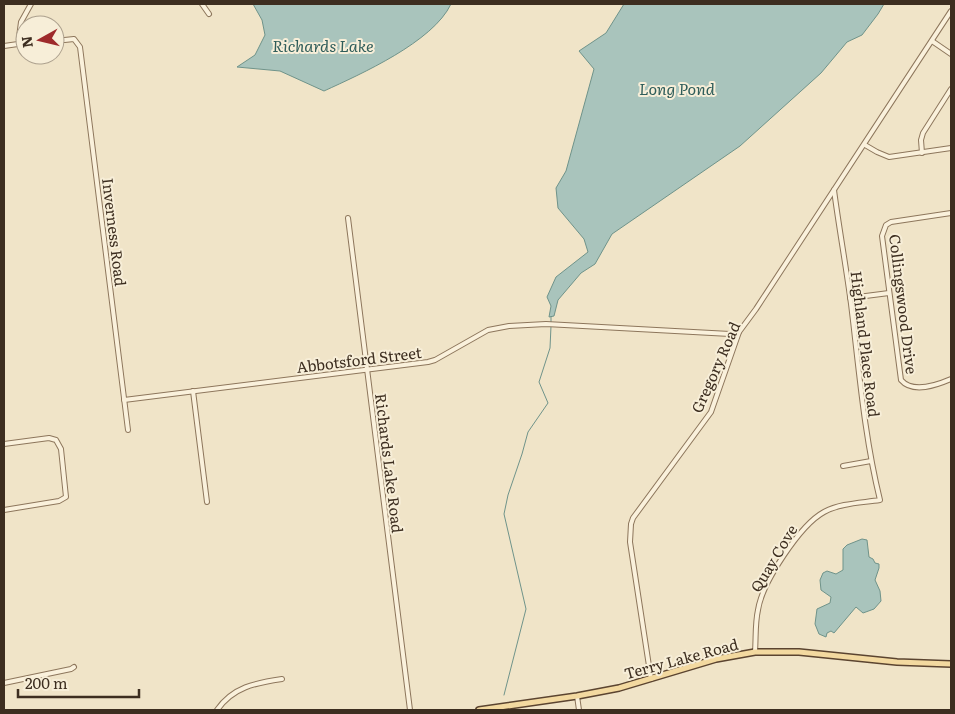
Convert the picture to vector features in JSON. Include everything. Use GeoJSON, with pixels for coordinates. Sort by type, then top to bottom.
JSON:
{"type":"FeatureCollection","features":[{"type":"Feature","properties":{"kind":"main road","name":"Terry Lake Road"},"geometry":{"type":"LineString","coordinates":[[479,710],[619,688],[716,659],[755,652],[799,652],[896,662],[951,664]]}},
{"type":"Feature","properties":{"kind":"street"},"geometry":{"type":"LineString","coordinates":[[25,15],[31,4]]}},
{"type":"Feature","properties":{"kind":"street"},"geometry":{"type":"LineString","coordinates":[[202,4],[209,14]]}},
{"type":"Feature","properties":{"kind":"street","name":"Gregory Road"},"geometry":{"type":"LineString","coordinates":[[651,679],[630,542],[630,524],[711,412],[740,332],[865,145],[951,11]]}},
{"type":"Feature","properties":{"kind":"street","name":"Inverness Road"},"geometry":{"type":"LineString","coordinates":[[65,39],[74,39],[80,46],[128,430]]}},
{"type":"Feature","properties":{"kind":"street"},"geometry":{"type":"LineString","coordinates":[[932,41],[951,54]]}},
{"type":"Feature","properties":{"kind":"street"},"geometry":{"type":"LineString","coordinates":[[922,153],[921,140],[923,133],[951,89]]}},
{"type":"Feature","properties":{"kind":"street"},"geometry":{"type":"LineString","coordinates":[[865,145],[889,157],[951,148]]}},
{"type":"Feature","properties":{"kind":"street","name":"Highland Place Road"},"geometry":{"type":"LineString","coordinates":[[834,190],[871,461],[880,500]]}},
{"type":"Feature","properties":{"kind":"street","name":"Collingswood Drive"},"geometry":{"type":"LineString","coordinates":[[951,212],[892,222],[885,227],[882,236],[899,374],[904,384],[916,387],[933,385],[951,379]]}},
{"type":"Feature","properties":{"kind":"street","name":"Richards Lake Road"},"geometry":{"type":"LineString","coordinates":[[348,218],[410,710]]}},
{"type":"Feature","properties":{"kind":"street"},"geometry":{"type":"LineString","coordinates":[[850,298],[889,293]]}},
{"type":"Feature","properties":{"kind":"street","name":"Abbotsford Street"},"geometry":{"type":"LineString","coordinates":[[124,400],[428,362],[435,360],[488,330],[509,326],[546,324],[730,334],[740,332]]}},
{"type":"Feature","properties":{"kind":"street"},"geometry":{"type":"LineString","coordinates":[[193,391],[208,502]]}},
{"type":"Feature","properties":{"kind":"street"},"geometry":{"type":"LineString","coordinates":[[4,444],[49,438],[56,440],[60,449],[66,496],[59,502],[4,510]]}},
{"type":"Feature","properties":{"kind":"street"},"geometry":{"type":"LineString","coordinates":[[842,466],[871,461]]}},
{"type":"Feature","properties":{"kind":"street","name":"Quay Cove"},"geometry":{"type":"LineString","coordinates":[[755,652],[758,609],[763,592],[799,533],[816,517],[831,509],[880,500]]}},
{"type":"Feature","properties":{"kind":"street"},"geometry":{"type":"LineString","coordinates":[[4,684],[74,667]]}},
{"type":"Feature","properties":{"kind":"street"},"geometry":{"type":"LineString","coordinates":[[216,710],[230,695],[244,686],[282,679]]}},
{"type":"Feature","properties":{"kind":"street"},"geometry":{"type":"LineString","coordinates":[[577,696],[580,710]]}},
{"type":"Feature","properties":{"kind":"water","name":"Richards Lake"},"geometry":{"type":"Polygon","coordinates":[[[253,4],[451,4],[442,18],[413,44],[376,66],[324,91],[280,71],[237,67],[255,55],[265,35],[262,20],[253,4]]]}},
{"type":"Feature","properties":{"kind":"water","name":"Long Pond"},"geometry":{"type":"Polygon","coordinates":[[[624,4],[884,4],[862,35],[847,42],[821,73],[740,146],[612,234],[595,264],[581,273],[558,300],[554,316],[549,317],[551,306],[547,297],[556,277],[588,252],[584,239],[558,208],[556,188],[566,171],[594,69],[579,51],[606,33],[624,4]]]}},
{"type":"Feature","properties":{"kind":"water"},"geometry":{"type":"Polygon","coordinates":[[[862,539],[867,540],[869,557],[879,564],[875,580],[880,591],[881,601],[874,609],[863,613],[856,607],[834,633],[831,631],[827,633],[826,637],[819,634],[815,624],[817,609],[830,603],[831,597],[821,590],[820,580],[823,573],[827,571],[836,574],[843,570],[843,549],[847,545],[862,539]]]}},
{"type":"Feature","properties":{"kind":"waterway"},"geometry":{"type":"LineString","coordinates":[[551,317],[551,322]]}},
{"type":"Feature","properties":{"kind":"waterway"},"geometry":{"type":"LineString","coordinates":[[504,695],[526,609],[504,514],[528,432],[548,403],[539,382],[550,348],[551,326]]}}]}
